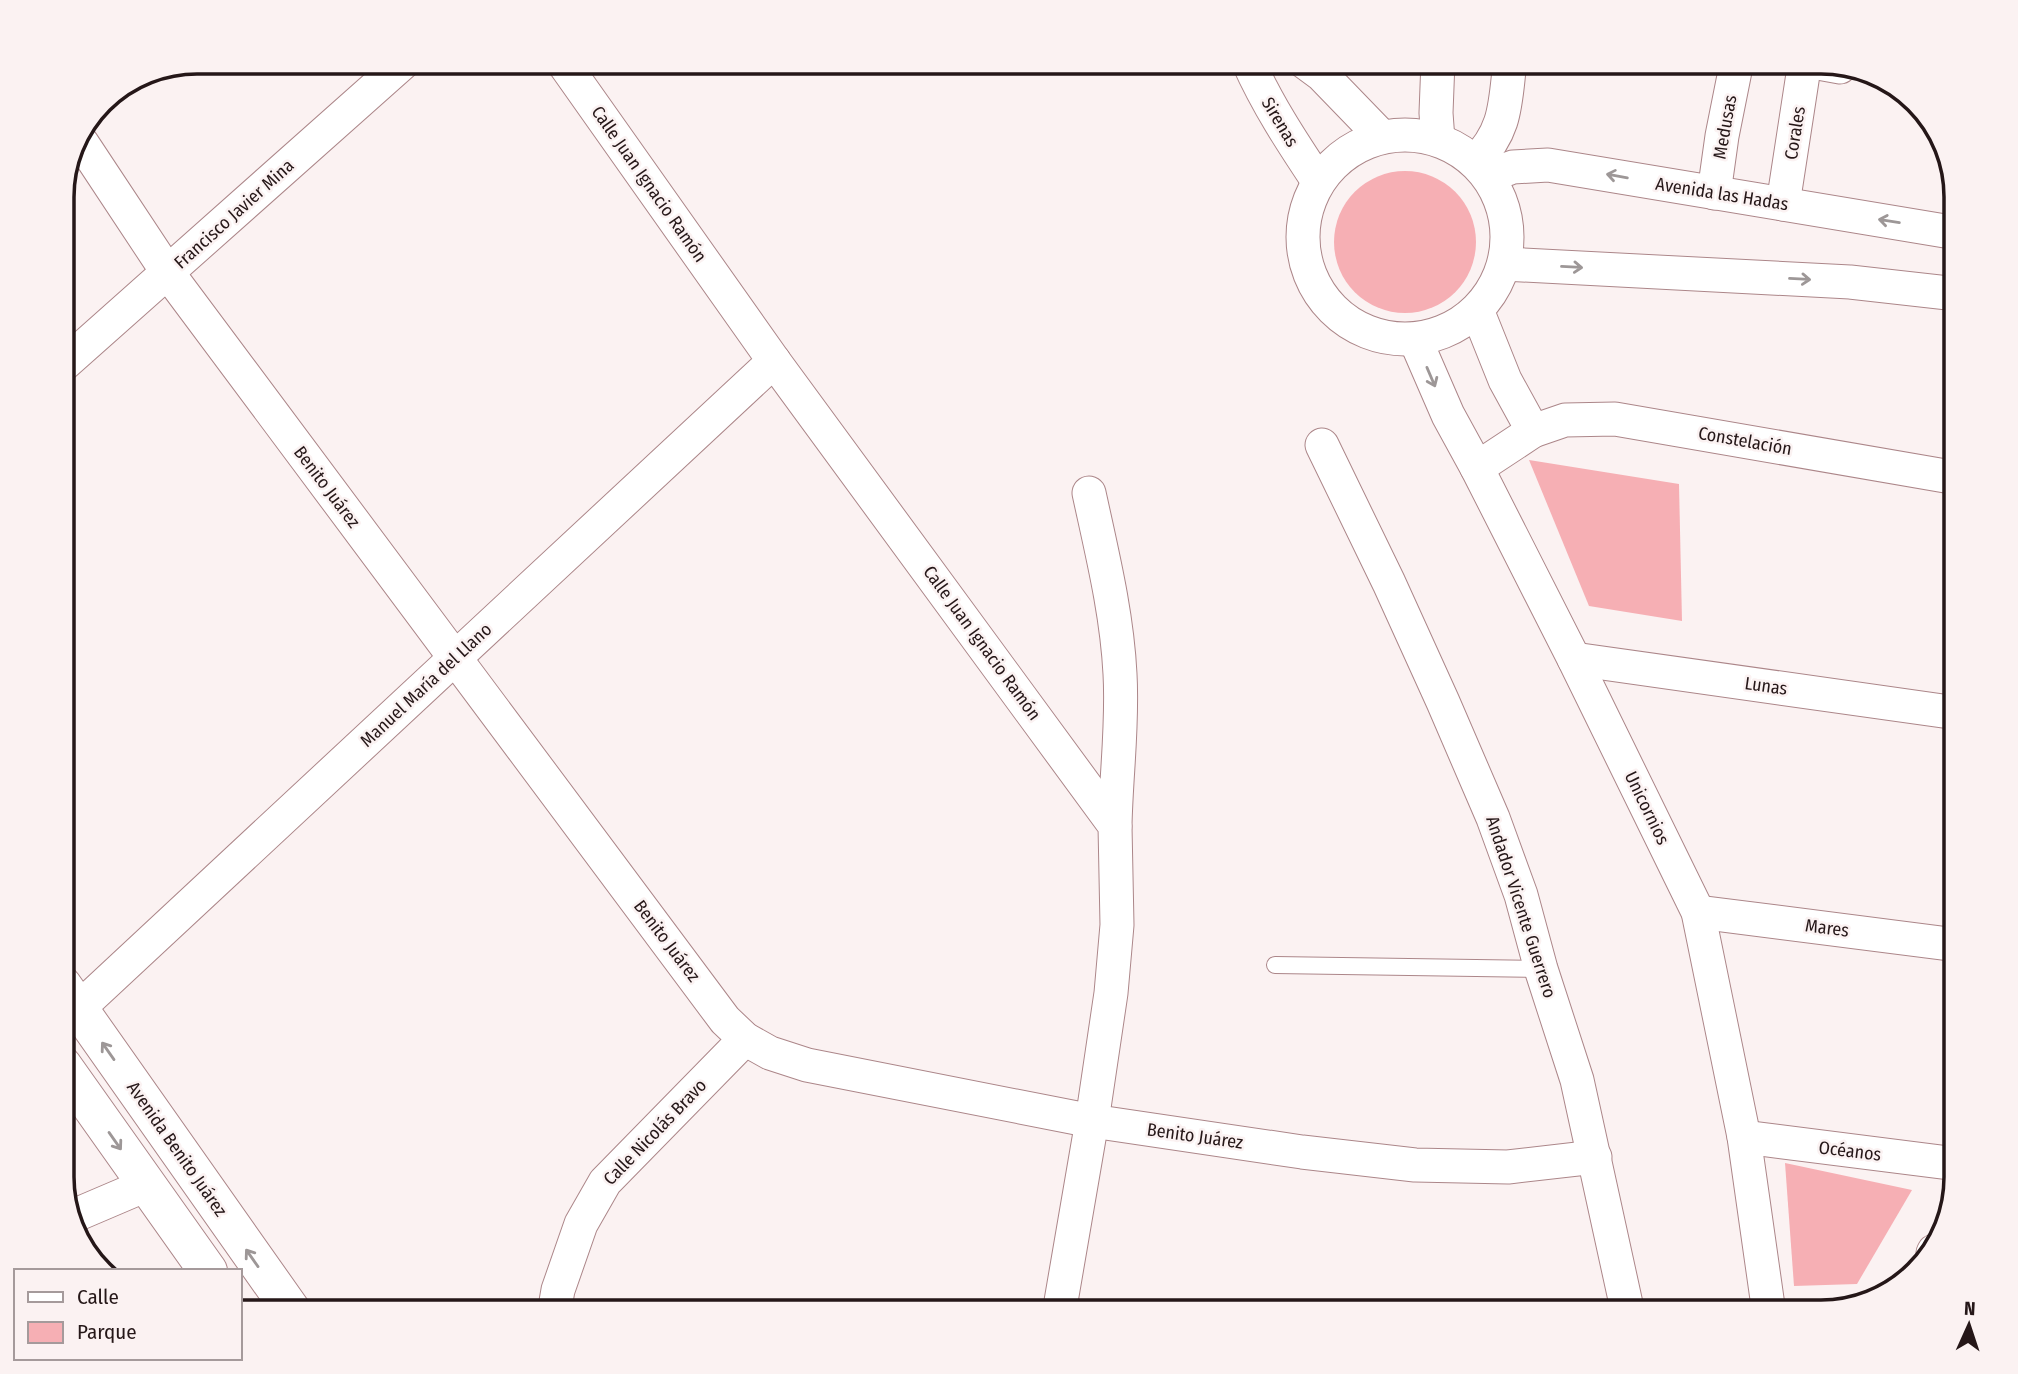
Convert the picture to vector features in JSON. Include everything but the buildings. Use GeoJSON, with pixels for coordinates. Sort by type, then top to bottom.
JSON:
{"type":"FeatureCollection","features":[{"type":"Feature","properties":{"kind":"main road","name":"Avenida Benito Juárez"},"geometry":{"type":"LineString","coordinates":[[74,1003],[284,1300]]}},
{"type":"Feature","properties":{"kind":"main road"},"geometry":{"type":"LineString","coordinates":[[74,1082],[207,1269]]}},
{"type":"Feature","properties":{"kind":"street","name":"Francisco Javier Mina"},"geometry":{"type":"LineString","coordinates":[[74,355],[390,74]]}},
{"type":"Feature","properties":{"kind":"street","name":"Calle Juan Ignacio Ramón"},"geometry":{"type":"LineString","coordinates":[[571,74],[774,361],[1115,825]]}},
{"type":"Feature","properties":{"kind":"street","name":"Sirenas"},"geometry":{"type":"LineString","coordinates":[[1254,74],[1286,134],[1318,181]]}},
{"type":"Feature","properties":{"kind":"street"},"geometry":{"type":"LineString","coordinates":[[1321,74],[1382,137]]}},
{"type":"Feature","properties":{"kind":"street"},"geometry":{"type":"LineString","coordinates":[[1438,74],[1438,140]]}},
{"type":"Feature","properties":{"kind":"street"},"geometry":{"type":"LineString","coordinates":[[1481,169],[1487,150],[1502,122],[1508,74]]}},
{"type":"Feature","properties":{"kind":"street","name":"Medusas"},"geometry":{"type":"LineString","coordinates":[[1714,192],[1734,74]]}},
{"type":"Feature","properties":{"kind":"street","name":"Corales"},"geometry":{"type":"LineString","coordinates":[[1783,204],[1804,74]]}},
{"type":"Feature","properties":{"kind":"street"},"geometry":{"type":"LineString","coordinates":[[1410,134],[1438,140],[1481,169],[1502,203],[1507,233],[1504,264],[1493,289],[1477,310],[1448,330],[1415,339],[1370,334],[1331,309],[1306,269],[1302,224],[1318,181],[1345,152],[1382,137],[1410,134]]}},
{"type":"Feature","properties":{"kind":"street","name":"Benito Juárez"},"geometry":{"type":"LineString","coordinates":[[84,146],[168,273],[725,1020],[745,1039],[770,1053],[807,1065],[1092,1121],[1302,1152],[1415,1165],[1508,1167],[1595,1157]]}},
{"type":"Feature","properties":{"kind":"street","name":"Avenida las Hadas"},"geometry":{"type":"LineString","coordinates":[[1481,169],[1548,165],[1944,231]]}},
{"type":"Feature","properties":{"kind":"street"},"geometry":{"type":"LineString","coordinates":[[1504,264],[1850,282],[1944,293]]}},
{"type":"Feature","properties":{"kind":"street"},"geometry":{"type":"LineString","coordinates":[[1477,310],[1505,380],[1533,431]]}},
{"type":"Feature","properties":{"kind":"street","name":"Unicornios"},"geometry":{"type":"LineString","coordinates":[[1415,339],[1448,415],[1574,659],[1698,912],[1744,1137],[1767,1300]]}},
{"type":"Feature","properties":{"kind":"street","name":"Manuel María del Llano"},"geometry":{"type":"LineString","coordinates":[[74,993],[455,658],[774,361]]}},
{"type":"Feature","properties":{"kind":"street","name":"Constelación"},"geometry":{"type":"LineString","coordinates":[[1477,468],[1533,431],[1565,420],[1615,419],[1944,476]]}},
{"type":"Feature","properties":{"kind":"street","name":"Andador Vicente Guerrero"},"geometry":{"type":"LineString","coordinates":[[1321,445],[1389,583],[1443,702],[1493,818],[1521,895],[1541,969],[1577,1080],[1625,1300]]}},
{"type":"Feature","properties":{"kind":"street"},"geometry":{"type":"LineString","coordinates":[[1061,1300],[1092,1121],[1111,993],[1117,925],[1115,825],[1121,726],[1120,672],[1111,594],[1089,493]]}},
{"type":"Feature","properties":{"kind":"street","name":"Lunas"},"geometry":{"type":"LineString","coordinates":[[1574,659],[1944,711]]}},
{"type":"Feature","properties":{"kind":"street","name":"Mares"},"geometry":{"type":"LineString","coordinates":[[1698,912],[1944,943]]}},
{"type":"Feature","properties":{"kind":"street","name":"Calle Nicolás Bravo"},"geometry":{"type":"LineString","coordinates":[[556,1300],[581,1224],[604,1182],[745,1039]]}},
{"type":"Feature","properties":{"kind":"street","name":"Océanos"},"geometry":{"type":"LineString","coordinates":[[1744,1137],[1944,1162]]}},
{"type":"Feature","properties":{"kind":"street"},"geometry":{"type":"LineString","coordinates":[[79,1214],[146,1185]]}},
{"type":"Feature","properties":{"kind":"lane"},"geometry":{"type":"LineString","coordinates":[[1275,965],[1541,969]]}},
{"type":"Feature","properties":{"kind":"green space"},"geometry":{"type":"Polygon","coordinates":[[[1405,171],[1432,177],[1455,192],[1470,215],[1476,242],[1470,269],[1455,292],[1432,307],[1405,313],[1378,307],[1355,292],[1340,269],[1334,242],[1340,215],[1355,192],[1378,177],[1405,171]]]}},
{"type":"Feature","properties":{"kind":"green space"},"geometry":{"type":"Polygon","coordinates":[[[1529,460],[1679,484],[1682,621],[1589,606],[1529,460]]]}},
{"type":"Feature","properties":{"kind":"green space"},"geometry":{"type":"Polygon","coordinates":[[[1785,1163],[1912,1190],[1857,1284],[1794,1286],[1785,1163]]]}}]}
